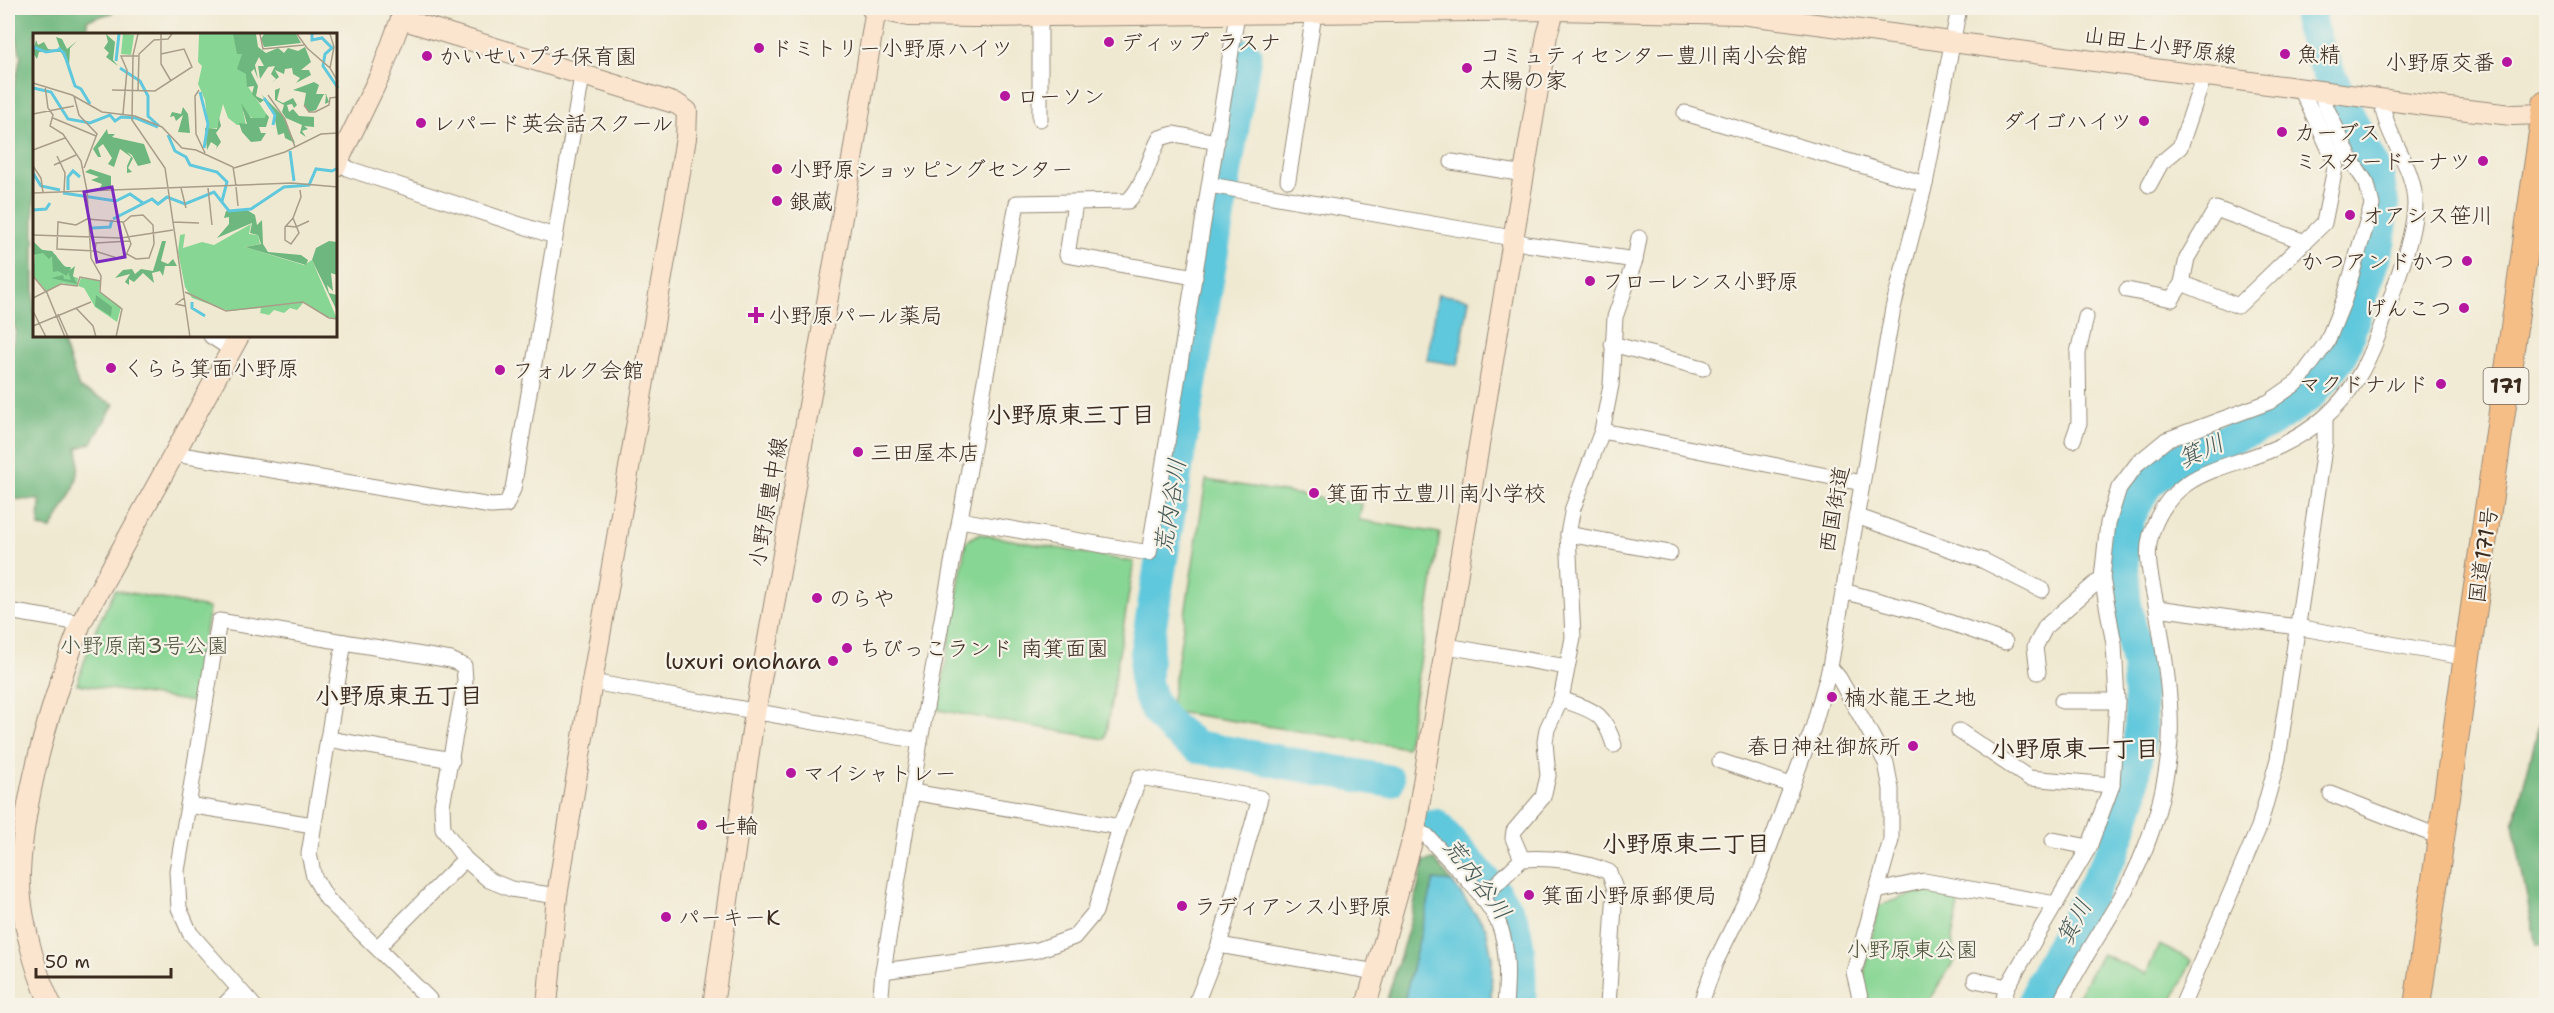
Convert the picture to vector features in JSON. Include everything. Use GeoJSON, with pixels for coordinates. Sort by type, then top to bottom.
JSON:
{"type":"FeatureCollection","features":[{"type":"Feature","properties":{"kind":"highway","name":"国道171号"},"geometry":{"type":"LineString","coordinates":[[2417,1005],[2546,111]]}},
{"type":"Feature","properties":{"kind":"street","name":"山田上小野原線"},"geometry":{"type":"LineString","coordinates":[[874,8],[909,16],[1237,15],[1555,9],[1756,12],[2362,97],[2512,115],[2546,111]]}},
{"type":"Feature","properties":{"kind":"street","name":"小野原豊中線"},"geometry":{"type":"LineString","coordinates":[[713,1005],[757,711],[852,160],[874,8]]}},
{"type":"Feature","properties":{"kind":"street","name":"西国街道"},"geometry":{"type":"LineString","coordinates":[[1700,1005],[1715,963],[1761,870],[1813,728],[1830,667],[1893,308],[1925,184],[1959,8]]}},
{"type":"Feature","properties":{"kind":"street"},"geometry":{"type":"LineString","coordinates":[[1366,1005],[1415,831],[1547,35],[1555,9]]}},
{"type":"Feature","properties":{"kind":"street"},"geometry":{"type":"LineString","coordinates":[[338,162],[381,73],[403,13],[582,76],[677,104],[687,111],[686,138],[557,896],[547,1005]]}},
{"type":"Feature","properties":{"kind":"street"},"geometry":{"type":"LineString","coordinates":[[1288,180],[1314,14]]}},
{"type":"Feature","properties":{"kind":"street"},"geometry":{"type":"LineString","coordinates":[[960,520],[1149,554],[1195,277],[1220,187],[1217,142],[1237,15]]}},
{"type":"Feature","properties":{"kind":"street"},"geometry":{"type":"LineString","coordinates":[[1040,16],[1040,119]]}},
{"type":"Feature","properties":{"kind":"street"},"geometry":{"type":"LineString","coordinates":[[2148,185],[2161,163],[2180,147],[2204,75]]}},
{"type":"Feature","properties":{"kind":"street"},"geometry":{"type":"LineString","coordinates":[[175,454],[479,504],[506,505],[513,489],[582,76]]}},
{"type":"Feature","properties":{"kind":"street"},"geometry":{"type":"LineString","coordinates":[[2182,283],[2238,306],[2324,223],[2336,163],[2316,91]]}},
{"type":"Feature","properties":{"kind":"street"},"geometry":{"type":"LineString","coordinates":[[2002,1005],[2007,987],[2090,847],[2112,785],[2117,701],[2115,644],[2102,578],[2108,523],[2119,488],[2138,463],[2166,440],[2269,402],[2298,382],[2327,342],[2347,290],[2372,205],[2367,184],[2350,158],[2316,91]]}},
{"type":"Feature","properties":{"kind":"street"},"geometry":{"type":"LineString","coordinates":[[2059,1005],[2068,985],[2133,875],[2158,815],[2169,751],[2168,691],[2157,608],[2148,567],[2152,532],[2169,499],[2196,476],[2280,446],[2325,418],[2359,377],[2373,351],[2411,235],[2415,204],[2409,169],[2383,114],[2382,99]]}},
{"type":"Feature","properties":{"kind":"street"},"geometry":{"type":"LineString","coordinates":[[1685,114],[1925,184]]}},
{"type":"Feature","properties":{"kind":"street"},"geometry":{"type":"LineString","coordinates":[[880,1005],[883,971],[920,741],[1017,203],[1128,201],[1138,191],[1151,154],[1160,138],[1174,134],[1217,142]]}},
{"type":"Feature","properties":{"kind":"street"},"geometry":{"type":"LineString","coordinates":[[1452,162],[1524,174]]}},
{"type":"Feature","properties":{"kind":"street"},"geometry":{"type":"LineString","coordinates":[[338,164],[554,236]]}},
{"type":"Feature","properties":{"kind":"street"},"geometry":{"type":"LineString","coordinates":[[1220,187],[1527,244],[1635,260]]}},
{"type":"Feature","properties":{"kind":"street"},"geometry":{"type":"LineString","coordinates":[[1075,203],[1067,255],[1195,277]]}},
{"type":"Feature","properties":{"kind":"street"},"geometry":{"type":"LineString","coordinates":[[2127,290],[2172,299],[2182,283],[2187,258],[2216,209],[2305,242]]}},
{"type":"Feature","properties":{"kind":"street"},"geometry":{"type":"LineString","coordinates":[[1522,859],[1513,838],[1514,831],[1543,797],[1548,776],[1545,742],[1547,729],[1561,699],[1573,638],[1568,534],[1573,508],[1602,431],[1611,385],[1615,316],[1635,260],[1639,238]]}},
{"type":"Feature","properties":{"kind":"street"},"geometry":{"type":"LineString","coordinates":[[2073,440],[2079,423],[2078,353],[2086,317]]}},
{"type":"Feature","properties":{"kind":"street"},"geometry":{"type":"LineString","coordinates":[[52,1005],[28,943],[20,874],[27,816],[42,742],[64,668],[81,623],[235,342],[220,338]]}},
{"type":"Feature","properties":{"kind":"street"},"geometry":{"type":"LineString","coordinates":[[1612,344],[1703,368]]}},
{"type":"Feature","properties":{"kind":"street"},"geometry":{"type":"LineString","coordinates":[[2182,1005],[2259,827],[2278,759],[2325,442],[2325,418]]}},
{"type":"Feature","properties":{"kind":"street"},"geometry":{"type":"LineString","coordinates":[[1602,431],[1862,483]]}},
{"type":"Feature","properties":{"kind":"street"},"geometry":{"type":"LineString","coordinates":[[1856,516],[1984,561],[2042,590]]}},
{"type":"Feature","properties":{"kind":"street"},"geometry":{"type":"LineString","coordinates":[[1568,534],[1670,553]]}},
{"type":"Feature","properties":{"kind":"street"},"geometry":{"type":"LineString","coordinates":[[2038,672],[2035,647],[2046,626],[2102,578]]}},
{"type":"Feature","properties":{"kind":"street"},"geometry":{"type":"LineString","coordinates":[[1843,591],[1920,612],[2005,642]]}},
{"type":"Feature","properties":{"kind":"street"},"geometry":{"type":"LineString","coordinates":[[2157,608],[2297,627],[2468,658]]}},
{"type":"Feature","properties":{"kind":"street"},"geometry":{"type":"LineString","coordinates":[[8,611],[81,623]]}},
{"type":"Feature","properties":{"kind":"street"},"geometry":{"type":"LineString","coordinates":[[254,1005],[238,991],[190,933],[179,908],[177,871],[219,621],[451,660],[464,666],[465,681],[442,805],[443,829],[465,860],[489,880],[511,889],[557,896]]}},
{"type":"Feature","properties":{"kind":"street"},"geometry":{"type":"LineString","coordinates":[[344,642],[309,854],[314,878],[327,899],[378,947],[430,1003]]}},
{"type":"Feature","properties":{"kind":"street"},"geometry":{"type":"LineString","coordinates":[[1447,646],[1567,667]]}},
{"type":"Feature","properties":{"kind":"street"},"geometry":{"type":"LineString","coordinates":[[1830,667],[1857,708],[1886,764],[1891,789],[1891,840],[1854,972],[1862,1005]]}},
{"type":"Feature","properties":{"kind":"street"},"geometry":{"type":"LineString","coordinates":[[592,682],[920,741]]}},
{"type":"Feature","properties":{"kind":"street"},"geometry":{"type":"LineString","coordinates":[[1561,699],[1598,713],[1609,728],[1614,745]]}},
{"type":"Feature","properties":{"kind":"street"},"geometry":{"type":"LineString","coordinates":[[2062,701],[2117,701]]}},
{"type":"Feature","properties":{"kind":"street"},"geometry":{"type":"LineString","coordinates":[[1959,731],[2029,778],[2112,785]]}},
{"type":"Feature","properties":{"kind":"street"},"geometry":{"type":"LineString","coordinates":[[328,739],[452,760]]}},
{"type":"Feature","properties":{"kind":"street"},"geometry":{"type":"LineString","coordinates":[[1720,761],[1791,785]]}},
{"type":"Feature","properties":{"kind":"street"},"geometry":{"type":"LineString","coordinates":[[883,971],[1038,950],[1074,937],[1095,912],[1120,827],[1140,777],[1260,798],[1219,945],[1195,1005]]}},
{"type":"Feature","properties":{"kind":"street"},"geometry":{"type":"LineString","coordinates":[[912,792],[1120,827]]}},
{"type":"Feature","properties":{"kind":"street"},"geometry":{"type":"LineString","coordinates":[[2331,794],[2442,838]]}},
{"type":"Feature","properties":{"kind":"street"},"geometry":{"type":"LineString","coordinates":[[188,805],[313,825]]}},
{"type":"Feature","properties":{"kind":"street"},"geometry":{"type":"LineString","coordinates":[[1415,831],[1427,836],[1482,898],[1499,924],[1505,952],[1505,1005]]}},
{"type":"Feature","properties":{"kind":"street"},"geometry":{"type":"LineString","coordinates":[[2054,840],[2090,847]]}},
{"type":"Feature","properties":{"kind":"street"},"geometry":{"type":"LineString","coordinates":[[1482,898],[1522,859],[1540,857],[1594,866],[1609,872],[1616,889],[1608,1005]]}},
{"type":"Feature","properties":{"kind":"street"},"geometry":{"type":"LineString","coordinates":[[378,947],[465,860]]}},
{"type":"Feature","properties":{"kind":"street"},"geometry":{"type":"LineString","coordinates":[[1877,891],[1924,881],[2055,904]]}},
{"type":"Feature","properties":{"kind":"street"},"geometry":{"type":"LineString","coordinates":[[1219,945],[1376,972]]}},
{"type":"Feature","properties":{"kind":"street"},"geometry":{"type":"LineString","coordinates":[[1975,980],[2007,987]]}},
{"type":"Feature","properties":{"kind":"street"},"geometry":{"type":"LineString","coordinates":[[223,1005],[238,991]]}},
{"type":"Feature","properties":{"kind":"green space"},"geometry":{"type":"Polygon","coordinates":[[[9,8],[113,8],[112,13],[87,20],[87,33],[33,33],[33,338],[64,338],[79,388],[114,404],[92,443],[78,448],[78,471],[73,491],[51,529],[39,527],[40,500],[8,499],[8,360],[16,331],[8,306],[8,113],[21,56],[9,8]]]}},
{"type":"Feature","properties":{"kind":"green space"},"geometry":{"type":"Polygon","coordinates":[[[1206,480],[1362,504],[1359,520],[1440,533],[1407,748],[1170,711],[1206,480]]]}},
{"type":"Feature","properties":{"kind":"green space"},"geometry":{"type":"Polygon","coordinates":[[[979,534],[1134,562],[1105,739],[938,710],[966,541],[979,534]]]}},
{"type":"Feature","properties":{"kind":"green space","name":"小野原南3号公園"},"geometry":{"type":"Polygon","coordinates":[[[115,590],[209,608],[193,702],[77,684],[93,635],[115,590]]]}},
{"type":"Feature","properties":{"kind":"green space"},"geometry":{"type":"Polygon","coordinates":[[[2546,700],[2546,944],[2536,945],[2513,825],[2546,700]]]}},
{"type":"Feature","properties":{"kind":"green space"},"geometry":{"type":"Polygon","coordinates":[[[1435,860],[1452,882],[1434,880],[1403,1005],[1385,1006],[1410,923],[1424,861],[1435,860]]]}},
{"type":"Feature","properties":{"kind":"green space","name":"小野原東公園"},"geometry":{"type":"Polygon","coordinates":[[[1929,888],[1961,894],[1952,938],[1955,960],[1927,1005],[1870,1005],[1863,981],[1878,906],[1929,888]]]}},
{"type":"Feature","properties":{"kind":"green space"},"geometry":{"type":"Polygon","coordinates":[[[2159,945],[2192,960],[2171,1005],[2072,1005],[2102,954],[2146,974],[2159,945]]]}},
{"type":"Feature","properties":{"kind":"water"},"geometry":{"type":"Polygon","coordinates":[[[1438,294],[1469,299],[1458,365],[1427,360],[1438,294]]]}},
{"type":"Feature","properties":{"kind":"water"},"geometry":{"type":"Polygon","coordinates":[[[1434,880],[1452,882],[1486,928],[1492,958],[1491,1005],[1403,1005],[1434,880]]]}},
{"type":"Feature","properties":{"kind":"waterway","name":"箕川"},"geometry":{"type":"LineString","coordinates":[[2034,1006],[2040,985],[2113,851],[2131,797],[2141,727],[2138,667],[2125,602],[2122,559],[2128,519],[2146,485],[2176,460],[2268,423],[2310,395],[2341,356],[2379,241],[2383,207],[2378,178],[2321,57],[2310,25],[2309,8]]}},
{"type":"Feature","properties":{"kind":"waterway","name":"荒内谷川"},"geometry":{"type":"LineString","coordinates":[[1245,55],[1147,646],[1146,684],[1153,705],[1165,722],[1198,747],[1388,781]]}},
{"type":"Feature","properties":{"kind":"waterway","name":"荒内谷川"},"geometry":{"type":"LineString","coordinates":[[1435,825],[1491,888],[1509,915],[1518,945],[1519,1006]]}},
{"type":"Feature","properties":{"kind":"place","name":"ディップ ラスナ"},"geometry":{"type":"Point","coordinates":[1109,42]}},
{"type":"Feature","properties":{"kind":"place","name":"ドミトリー小野原ハイツ"},"geometry":{"type":"Point","coordinates":[759,48]}},
{"type":"Feature","properties":{"kind":"place","name":"魚精"},"geometry":{"type":"Point","coordinates":[2285,54]}},
{"type":"Feature","properties":{"kind":"place","name":"かいせいプチ保育園"},"geometry":{"type":"Point","coordinates":[427,56]}},
{"type":"Feature","properties":{"kind":"place","name":"小野原交番"},"geometry":{"type":"Point","coordinates":[2507,62]}},
{"type":"Feature","properties":{"kind":"place","name":"コミュティセンター豊川南小会館 太陽の家"},"geometry":{"type":"Point","coordinates":[1467,68]}},
{"type":"Feature","properties":{"kind":"place","name":"ローソン"},"geometry":{"type":"Point","coordinates":[1005,96]}},
{"type":"Feature","properties":{"kind":"place","name":"ダイゴハイツ"},"geometry":{"type":"Point","coordinates":[2144,121]}},
{"type":"Feature","properties":{"kind":"place","name":"レパード英会話スクール"},"geometry":{"type":"Point","coordinates":[421,123]}},
{"type":"Feature","properties":{"kind":"place","name":"カーブス"},"geometry":{"type":"Point","coordinates":[2282,132]}},
{"type":"Feature","properties":{"kind":"place","name":"ミスタードーナツ"},"geometry":{"type":"Point","coordinates":[2483,161]}},
{"type":"Feature","properties":{"kind":"place","name":"小野原ショッピングセンター"},"geometry":{"type":"Point","coordinates":[777,169]}},
{"type":"Feature","properties":{"kind":"place","name":"銀蔵"},"geometry":{"type":"Point","coordinates":[777,201]}},
{"type":"Feature","properties":{"kind":"place","name":"オアシス笹川"},"geometry":{"type":"Point","coordinates":[2350,215]}},
{"type":"Feature","properties":{"kind":"place","name":"かつアンドかつ"},"geometry":{"type":"Point","coordinates":[2467,261]}},
{"type":"Feature","properties":{"kind":"place","name":"フローレンス小野原"},"geometry":{"type":"Point","coordinates":[1590,281]}},
{"type":"Feature","properties":{"kind":"place","name":"げんこつ"},"geometry":{"type":"Point","coordinates":[2464,308]}},
{"type":"Feature","properties":{"kind":"place","name":"小野原パール薬局"},"geometry":{"type":"Point","coordinates":[756,315]}},
{"type":"Feature","properties":{"kind":"place","name":"くらら箕面小野原"},"geometry":{"type":"Point","coordinates":[111,368]}},
{"type":"Feature","properties":{"kind":"place","name":"フォルク会館"},"geometry":{"type":"Point","coordinates":[500,370]}},
{"type":"Feature","properties":{"kind":"place","name":"マクドナルド"},"geometry":{"type":"Point","coordinates":[2441,384]}},
{"type":"Feature","properties":{"kind":"place","name":"三田屋本店"},"geometry":{"type":"Point","coordinates":[858,452]}},
{"type":"Feature","properties":{"kind":"place","name":"箕面市立豊川南小学校"},"geometry":{"type":"Point","coordinates":[1314,493]}},
{"type":"Feature","properties":{"kind":"place","name":"のらや"},"geometry":{"type":"Point","coordinates":[817,598]}},
{"type":"Feature","properties":{"kind":"place","name":"ちびっこランド 南箕面園"},"geometry":{"type":"Point","coordinates":[847,648]}},
{"type":"Feature","properties":{"kind":"place","name":"luxuri onohara"},"geometry":{"type":"Point","coordinates":[833,661]}},
{"type":"Feature","properties":{"kind":"place","name":"楠水龍王之地"},"geometry":{"type":"Point","coordinates":[1832,697]}},
{"type":"Feature","properties":{"kind":"place","name":"春日神社御旅所"},"geometry":{"type":"Point","coordinates":[1913,746]}},
{"type":"Feature","properties":{"kind":"place","name":"マイシャトレー"},"geometry":{"type":"Point","coordinates":[791,773]}},
{"type":"Feature","properties":{"kind":"place","name":"七輪"},"geometry":{"type":"Point","coordinates":[702,825]}},
{"type":"Feature","properties":{"kind":"place","name":"箕面小野原郵便局"},"geometry":{"type":"Point","coordinates":[1529,895]}},
{"type":"Feature","properties":{"kind":"place","name":"ラディアンス小野原"},"geometry":{"type":"Point","coordinates":[1182,906]}},
{"type":"Feature","properties":{"kind":"place","name":"パーキーK"},"geometry":{"type":"Point","coordinates":[666,917]}},
{"type":"Feature","properties":{"kind":"district","name":"小野原東三丁目"},"geometry":{"type":"Point","coordinates":[1071,415]}},
{"type":"Feature","properties":{"kind":"district","name":"小野原東五丁目"},"geometry":{"type":"Point","coordinates":[399,696]}},
{"type":"Feature","properties":{"kind":"district","name":"小野原東一丁目"},"geometry":{"type":"Point","coordinates":[2075,749]}},
{"type":"Feature","properties":{"kind":"district","name":"小野原東二丁目"},"geometry":{"type":"Point","coordinates":[1686,844]}}]}
